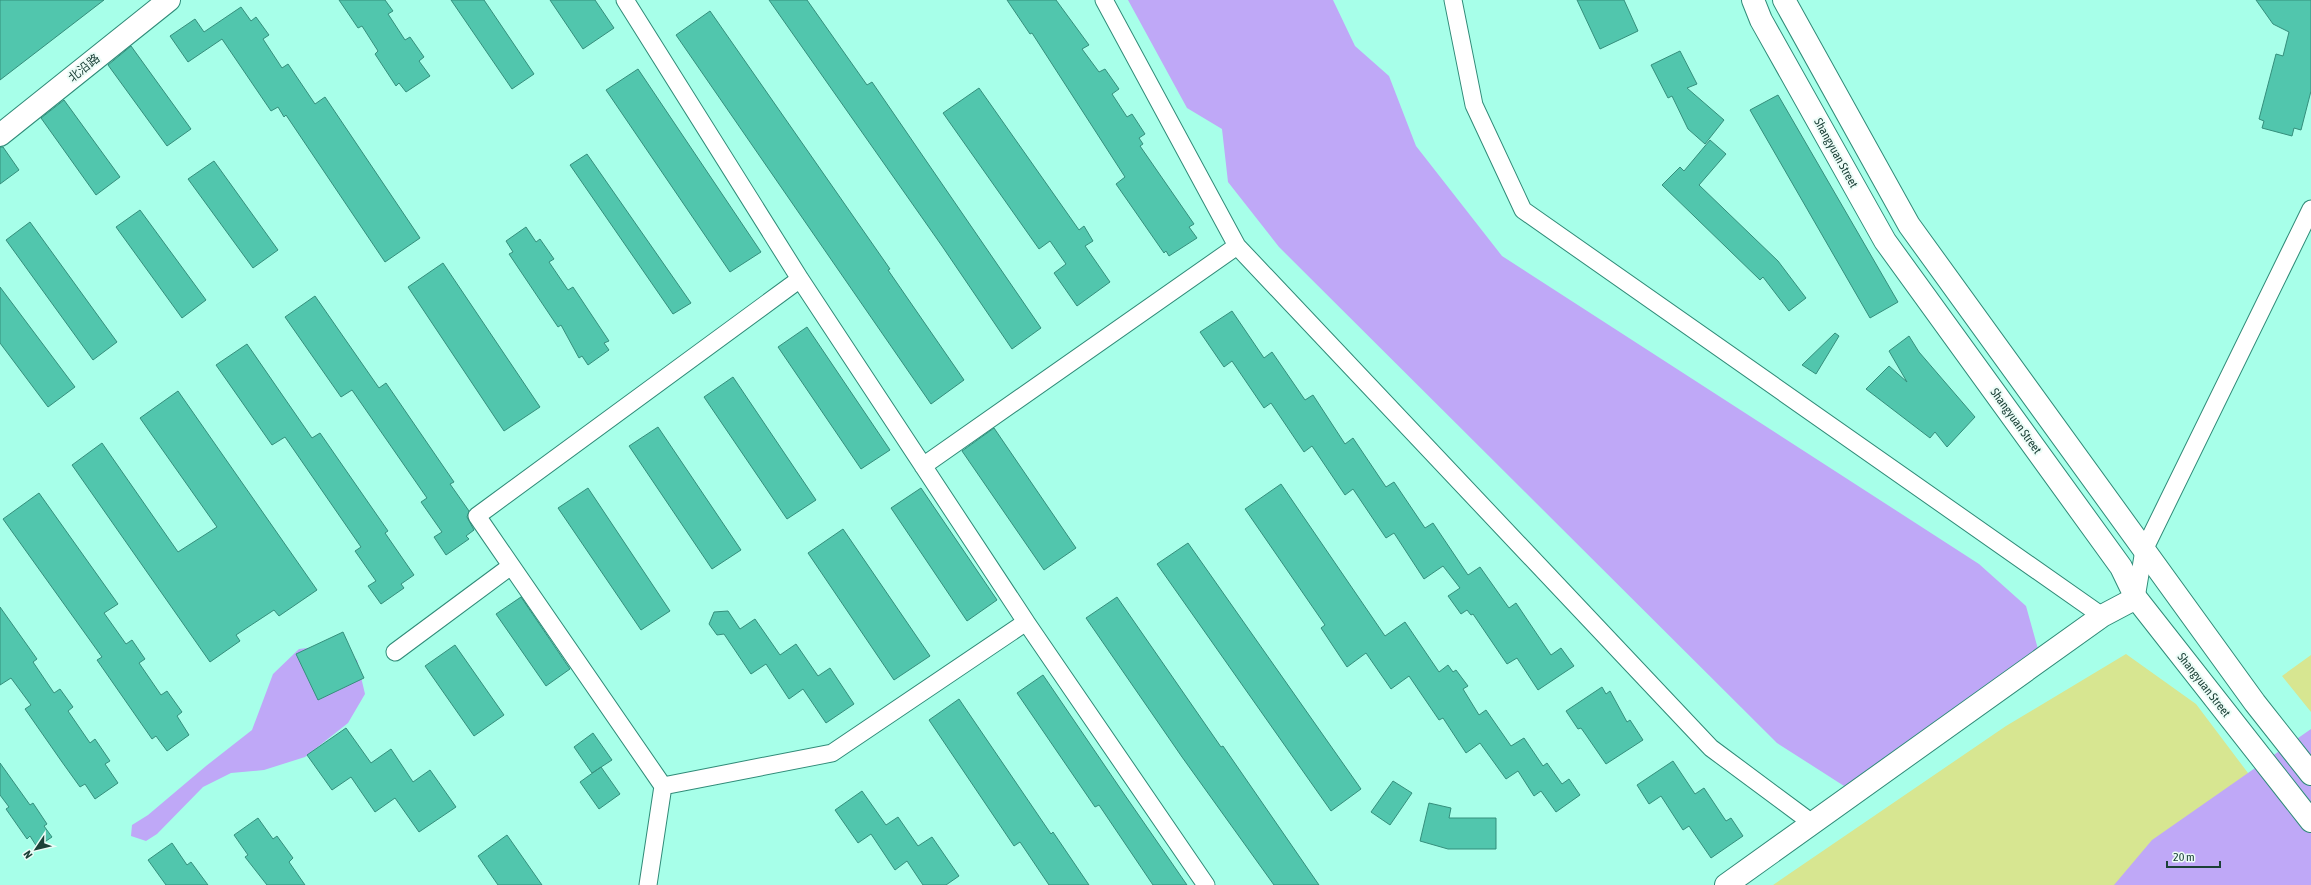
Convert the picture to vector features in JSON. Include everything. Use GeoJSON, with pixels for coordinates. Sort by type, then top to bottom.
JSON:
{"type":"FeatureCollection","features":[{"type":"Feature","properties":{"kind":"main road","name":"北沿路"},"geometry":{"type":"LineString","coordinates":[[0,135],[168,0]]}},
{"type":"Feature","properties":{"kind":"main road","name":"Shangyuan Street"},"geometry":{"type":"LineString","coordinates":[[1753,0],[1761,20],[1885,241],[2121,567],[2136,598],[2311,821]]}},
{"type":"Feature","properties":{"kind":"main road"},"geometry":{"type":"LineString","coordinates":[[1784,0],[1909,225],[2255,703],[2311,774]]}},
{"type":"Feature","properties":{"kind":"main road"},"geometry":{"type":"LineString","coordinates":[[1726,885],[2102,616],[2136,598]]}},
{"type":"Feature","properties":{"kind":"street"},"geometry":{"type":"LineString","coordinates":[[625,0],[800,279],[1026,622],[1206,885]]}},
{"type":"Feature","properties":{"kind":"street"},"geometry":{"type":"LineString","coordinates":[[1104,0],[1237,246],[1711,748],[1812,823]]}},
{"type":"Feature","properties":{"kind":"street"},"geometry":{"type":"LineString","coordinates":[[1453,0],[1474,105],[1523,210],[2102,616]]}},
{"type":"Feature","properties":{"kind":"street"},"geometry":{"type":"LineString","coordinates":[[2136,598],[2144,550],[2311,209]]}},
{"type":"Feature","properties":{"kind":"street"},"geometry":{"type":"LineString","coordinates":[[923,466],[1237,246]]}},
{"type":"Feature","properties":{"kind":"street"},"geometry":{"type":"LineString","coordinates":[[648,885],[663,786],[477,516],[800,279]]}},
{"type":"Feature","properties":{"kind":"street"},"geometry":{"type":"LineString","coordinates":[[395,652],[511,566]]}},
{"type":"Feature","properties":{"kind":"street"},"geometry":{"type":"LineString","coordinates":[[663,786],[832,753],[1026,622]]}},
{"type":"Feature","properties":{"kind":"green space"},"geometry":{"type":"Polygon","coordinates":[[[2126,654],[2196,704],[2248,773],[2311,885],[1773,885],[2006,726],[2126,654]]]}},
{"type":"Feature","properties":{"kind":"green space"},"geometry":{"type":"Polygon","coordinates":[[[2311,655],[2311,712],[2282,676],[2311,655]]]}},
{"type":"Feature","properties":{"kind":"shaded area"},"geometry":{"type":"Polygon","coordinates":[[[1128,0],[1333,0],[1355,46],[1389,76],[1416,146],[1502,256],[1979,564],[2026,606],[2041,660],[1855,793],[1777,743],[1279,247],[1228,182],[1222,129],[1187,108],[1128,0]]]}},
{"type":"Feature","properties":{"kind":"shaded area"},"geometry":{"type":"Polygon","coordinates":[[[333,645],[357,660],[365,694],[348,723],[305,757],[264,770],[231,773],[203,787],[157,834],[146,841],[131,836],[132,825],[148,815],[206,766],[252,730],[273,674],[299,649],[333,645]]]}},
{"type":"Feature","properties":{"kind":"shaded area"},"geometry":{"type":"Polygon","coordinates":[[[2311,729],[2311,885],[2114,885],[2152,840],[2311,729]]]}},
{"type":"Feature","properties":{"kind":"building"},"geometry":{"type":"Polygon","coordinates":[[[0,0],[104,0],[0,80],[0,0]]]}},
{"type":"Feature","properties":{"kind":"building"},"geometry":{"type":"Polygon","coordinates":[[[339,0],[385,0],[393,11],[388,14],[405,40],[410,37],[424,57],[419,61],[430,76],[406,92],[399,83],[396,86],[375,54],[378,51],[362,26],[358,28],[339,0]]]}},
{"type":"Feature","properties":{"kind":"building"},"geometry":{"type":"Polygon","coordinates":[[[451,0],[484,0],[534,74],[512,89],[451,0]]]}},
{"type":"Feature","properties":{"kind":"building"},"geometry":{"type":"Polygon","coordinates":[[[550,0],[595,0],[614,28],[583,49],[550,0]]]}},
{"type":"Feature","properties":{"kind":"building"},"geometry":{"type":"Polygon","coordinates":[[[769,0],[807,0],[867,85],[872,82],[1041,328],[1012,349],[942,246],[769,0]]]}},
{"type":"Feature","properties":{"kind":"building"},"geometry":{"type":"Polygon","coordinates":[[[1007,0],[1056,0],[1089,45],[1082,49],[1099,72],[1105,69],[1119,89],[1112,94],[1127,117],[1132,114],[1145,134],[1139,138],[1143,144],[1140,146],[1194,224],[1189,227],[1197,238],[1169,256],[1166,251],[1164,253],[1116,184],[1125,177],[1032,33],[1030,34],[1007,0]]]}},
{"type":"Feature","properties":{"kind":"building"},"geometry":{"type":"Polygon","coordinates":[[[1577,0],[1624,0],[1638,31],[1600,49],[1577,0]]]}},
{"type":"Feature","properties":{"kind":"building"},"geometry":{"type":"Polygon","coordinates":[[[2256,0],[2311,0],[2311,91],[2301,130],[2294,128],[2292,136],[2262,128],[2264,121],[2259,119],[2276,54],[2283,56],[2289,32],[2273,24],[2256,0]]]}},
{"type":"Feature","properties":{"kind":"building"},"geometry":{"type":"Polygon","coordinates":[[[241,7],[251,21],[256,17],[269,35],[263,39],[282,68],[288,64],[315,104],[325,97],[420,238],[385,262],[286,115],[284,117],[278,107],[271,111],[222,39],[188,62],[170,36],[195,19],[204,32],[241,7]]]}},
{"type":"Feature","properties":{"kind":"building"},"geometry":{"type":"Polygon","coordinates":[[[710,11],[890,269],[888,270],[964,380],[931,404],[676,35],[710,11]]]}},
{"type":"Feature","properties":{"kind":"building"},"geometry":{"type":"Polygon","coordinates":[[[131,46],[191,129],[167,146],[108,65],[131,46]]]}},
{"type":"Feature","properties":{"kind":"building"},"geometry":{"type":"Polygon","coordinates":[[[1680,51],[1697,84],[1687,88],[1724,120],[1705,144],[1688,129],[1672,96],[1668,98],[1651,65],[1680,51]]]}},
{"type":"Feature","properties":{"kind":"building"},"geometry":{"type":"Polygon","coordinates":[[[638,69],[761,252],[730,272],[606,90],[638,69]]]}},
{"type":"Feature","properties":{"kind":"building"},"geometry":{"type":"Polygon","coordinates":[[[979,88],[1079,230],[1084,226],[1093,241],[1085,246],[1110,282],[1077,306],[1054,273],[1066,264],[1050,241],[1039,249],[943,113],[979,88]]]}},
{"type":"Feature","properties":{"kind":"building"},"geometry":{"type":"Polygon","coordinates":[[[1778,95],[1898,302],[1870,318],[1750,110],[1778,95]]]}},
{"type":"Feature","properties":{"kind":"building"},"geometry":{"type":"Polygon","coordinates":[[[64,100],[120,177],[96,195],[41,118],[64,100]]]}},
{"type":"Feature","properties":{"kind":"building"},"geometry":{"type":"Polygon","coordinates":[[[1710,140],[1726,154],[1699,185],[1778,261],[1806,298],[1789,311],[1763,277],[1760,280],[1662,185],[1680,167],[1684,171],[1710,140]]]}},
{"type":"Feature","properties":{"kind":"building"},"geometry":{"type":"Polygon","coordinates":[[[0,147],[3,147],[19,170],[0,184],[0,147]]]}},
{"type":"Feature","properties":{"kind":"building"},"geometry":{"type":"Polygon","coordinates":[[[587,154],[691,303],[673,314],[570,165],[587,154]]]}},
{"type":"Feature","properties":{"kind":"building"},"geometry":{"type":"Polygon","coordinates":[[[214,161],[278,250],[253,268],[188,179],[214,161]]]}},
{"type":"Feature","properties":{"kind":"building"},"geometry":{"type":"Polygon","coordinates":[[[140,210],[206,300],[182,318],[116,227],[140,210]]]}},
{"type":"Feature","properties":{"kind":"building"},"geometry":{"type":"Polygon","coordinates":[[[30,222],[117,342],[93,360],[6,240],[30,222]]]}},
{"type":"Feature","properties":{"kind":"building"},"geometry":{"type":"Polygon","coordinates":[[[526,227],[536,242],[540,239],[554,259],[549,262],[568,290],[573,287],[609,341],[604,343],[609,350],[588,365],[582,356],[579,358],[561,325],[558,327],[509,254],[513,252],[506,241],[526,227]]]}},
{"type":"Feature","properties":{"kind":"building"},"geometry":{"type":"Polygon","coordinates":[[[443,263],[540,407],[504,431],[408,287],[443,263]]]}},
{"type":"Feature","properties":{"kind":"building"},"geometry":{"type":"Polygon","coordinates":[[[0,287],[75,387],[48,407],[0,343],[0,287]]]}},
{"type":"Feature","properties":{"kind":"building"},"geometry":{"type":"Polygon","coordinates":[[[315,296],[379,388],[386,383],[454,482],[450,484],[469,511],[467,517],[474,530],[466,536],[469,539],[446,555],[434,537],[442,532],[421,502],[427,498],[352,390],[341,397],[285,317],[315,296]]]}},
{"type":"Feature","properties":{"kind":"building"},"geometry":{"type":"Polygon","coordinates":[[[1232,311],[1264,358],[1272,352],[1305,400],[1313,395],[1345,444],[1353,438],[1386,487],[1394,482],[1425,528],[1433,523],[1468,575],[1480,567],[1509,608],[1516,603],[1551,655],[1561,648],[1574,666],[1538,690],[1517,658],[1507,664],[1473,614],[1471,615],[1467,610],[1461,614],[1448,596],[1460,588],[1443,566],[1424,579],[1394,533],[1386,538],[1353,489],[1345,495],[1312,446],[1304,452],[1271,403],[1264,408],[1232,361],[1224,367],[1200,332],[1232,311]]]}},
{"type":"Feature","properties":{"kind":"building"},"geometry":{"type":"Polygon","coordinates":[[[807,327],[890,450],[861,469],[778,347],[807,327]]]}},
{"type":"Feature","properties":{"kind":"building"},"geometry":{"type":"Polygon","coordinates":[[[1835,333],[1839,336],[1816,374],[1802,365],[1835,333]]]}},
{"type":"Feature","properties":{"kind":"building"},"geometry":{"type":"Polygon","coordinates":[[[1909,336],[1919,352],[1975,417],[1947,447],[1935,432],[1930,438],[1866,389],[1889,366],[1907,382],[1889,351],[1909,336]]]}},
{"type":"Feature","properties":{"kind":"building"},"geometry":{"type":"Polygon","coordinates":[[[247,344],[312,438],[320,433],[388,531],[385,533],[414,575],[401,584],[404,588],[381,604],[368,586],[376,581],[355,551],[361,547],[285,437],[272,445],[216,365],[247,344]]]}},
{"type":"Feature","properties":{"kind":"building"},"geometry":{"type":"Polygon","coordinates":[[[733,377],[816,500],[787,519],[704,397],[733,377]]]}},
{"type":"Feature","properties":{"kind":"building"},"geometry":{"type":"Polygon","coordinates":[[[178,391],[317,590],[279,616],[274,610],[236,635],[240,641],[210,662],[72,465],[102,443],[178,552],[217,527],[140,418],[178,391]]]}},
{"type":"Feature","properties":{"kind":"building"},"geometry":{"type":"Polygon","coordinates":[[[658,427],[741,550],[712,569],[629,446],[658,427]]]}},
{"type":"Feature","properties":{"kind":"building"},"geometry":{"type":"Polygon","coordinates":[[[994,428],[1076,548],[1044,570],[962,451],[994,428]]]}},
{"type":"Feature","properties":{"kind":"building"},"geometry":{"type":"Polygon","coordinates":[[[1281,484],[1385,636],[1405,622],[1439,672],[1448,665],[1453,672],[1456,670],[1468,686],[1463,689],[1479,715],[1486,710],[1511,746],[1524,738],[1543,766],[1547,763],[1562,784],[1569,779],[1580,795],[1556,812],[1541,791],[1534,796],[1518,771],[1506,779],[1480,743],[1466,753],[1443,718],[1439,720],[1409,676],[1391,689],[1366,653],[1347,667],[1321,628],[1325,625],[1245,509],[1281,484]]]}},
{"type":"Feature","properties":{"kind":"building"},"geometry":{"type":"Polygon","coordinates":[[[588,488],[670,611],[641,630],[558,508],[588,488]]]}},
{"type":"Feature","properties":{"kind":"building"},"geometry":{"type":"Polygon","coordinates":[[[921,488],[997,600],[967,621],[891,508],[921,488]]]}},
{"type":"Feature","properties":{"kind":"building"},"geometry":{"type":"Polygon","coordinates":[[[39,493],[118,604],[104,613],[126,644],[132,640],[145,659],[139,663],[161,695],[167,691],[182,712],[177,716],[189,735],[167,751],[156,736],[152,739],[97,660],[102,657],[3,519],[39,493]]]}},
{"type":"Feature","properties":{"kind":"building"},"geometry":{"type":"Polygon","coordinates":[[[843,529],[930,656],[894,680],[808,553],[843,529]]]}},
{"type":"Feature","properties":{"kind":"building"},"geometry":{"type":"Polygon","coordinates":[[[1188,543],[1361,789],[1331,811],[1157,564],[1188,543]]]}},
{"type":"Feature","properties":{"kind":"building"},"geometry":{"type":"Polygon","coordinates":[[[521,597],[570,669],[546,686],[496,614],[521,597]]]}},
{"type":"Feature","properties":{"kind":"building"},"geometry":{"type":"Polygon","coordinates":[[[1117,597],[1221,747],[1223,746],[1319,885],[1274,885],[1182,757],[1086,618],[1117,597]]]}},
{"type":"Feature","properties":{"kind":"building"},"geometry":{"type":"Polygon","coordinates":[[[0,607],[37,659],[33,662],[54,693],[60,689],[73,707],[68,711],[90,743],[95,739],[110,761],[105,764],[118,783],[95,799],[85,784],[80,787],[25,709],[31,705],[11,678],[0,685],[0,607]]]}},
{"type":"Feature","properties":{"kind":"building"},"geometry":{"type":"Polygon","coordinates":[[[728,611],[740,629],[755,619],[780,655],[796,644],[818,676],[830,668],[854,704],[826,723],[803,689],[789,699],[766,664],[751,674],[724,634],[717,635],[709,624],[714,612],[728,611]]]}},
{"type":"Feature","properties":{"kind":"building"},"geometry":{"type":"Polygon","coordinates":[[[343,632],[364,678],[318,700],[296,654],[343,632]]]}},
{"type":"Feature","properties":{"kind":"building"},"geometry":{"type":"Polygon","coordinates":[[[455,645],[504,715],[474,736],[425,666],[455,645]]]}},
{"type":"Feature","properties":{"kind":"building"},"geometry":{"type":"Polygon","coordinates":[[[1043,675],[1187,885],[1153,885],[1099,805],[1095,807],[1017,693],[1043,675]]]}},
{"type":"Feature","properties":{"kind":"building"},"geometry":{"type":"Polygon","coordinates":[[[1602,687],[1606,694],[1610,691],[1627,722],[1630,720],[1643,740],[1606,764],[1581,728],[1578,729],[1566,711],[1602,687]]]}},
{"type":"Feature","properties":{"kind":"building"},"geometry":{"type":"Polygon","coordinates":[[[959,699],[1051,834],[1053,832],[1089,885],[1049,885],[1020,842],[1014,846],[929,720],[959,699]]]}},
{"type":"Feature","properties":{"kind":"building"},"geometry":{"type":"Polygon","coordinates":[[[346,728],[371,763],[391,749],[413,782],[430,770],[456,807],[419,832],[395,798],[375,812],[351,777],[332,790],[307,755],[346,728]]]}},
{"type":"Feature","properties":{"kind":"building"},"geometry":{"type":"Polygon","coordinates":[[[593,733],[612,760],[592,773],[574,747],[593,733]]]}},
{"type":"Feature","properties":{"kind":"building"},"geometry":{"type":"Polygon","coordinates":[[[1673,761],[1695,794],[1704,788],[1726,821],[1731,818],[1743,836],[1711,858],[1689,826],[1683,830],[1661,796],[1649,804],[1637,785],[1673,761]]]}},
{"type":"Feature","properties":{"kind":"building"},"geometry":{"type":"Polygon","coordinates":[[[0,763],[30,805],[33,803],[47,824],[44,826],[52,837],[37,847],[30,836],[27,839],[6,809],[9,807],[0,795],[0,763]]]}},
{"type":"Feature","properties":{"kind":"building"},"geometry":{"type":"Polygon","coordinates":[[[601,767],[620,794],[599,809],[580,782],[601,767]]]}},
{"type":"Feature","properties":{"kind":"building"},"geometry":{"type":"Polygon","coordinates":[[[1393,781],[1412,793],[1390,825],[1371,812],[1393,781]]]}},
{"type":"Feature","properties":{"kind":"building"},"geometry":{"type":"Polygon","coordinates":[[[862,791],[886,825],[898,817],[918,846],[932,837],[959,876],[946,885],[923,885],[907,861],[895,870],[871,834],[858,843],[835,810],[862,791]]]}},
{"type":"Feature","properties":{"kind":"building"},"geometry":{"type":"Polygon","coordinates":[[[1429,803],[1451,808],[1449,818],[1496,818],[1496,849],[1448,849],[1420,841],[1429,803]]]}},
{"type":"Feature","properties":{"kind":"building"},"geometry":{"type":"Polygon","coordinates":[[[258,818],[273,839],[277,836],[293,858],[289,862],[305,885],[267,885],[245,857],[248,855],[234,835],[258,818]]]}},
{"type":"Feature","properties":{"kind":"building"},"geometry":{"type":"Polygon","coordinates":[[[507,835],[542,885],[498,885],[478,856],[507,835]]]}},
{"type":"Feature","properties":{"kind":"building"},"geometry":{"type":"Polygon","coordinates":[[[172,843],[187,865],[191,862],[208,885],[166,885],[148,860],[172,843]]]}}]}
